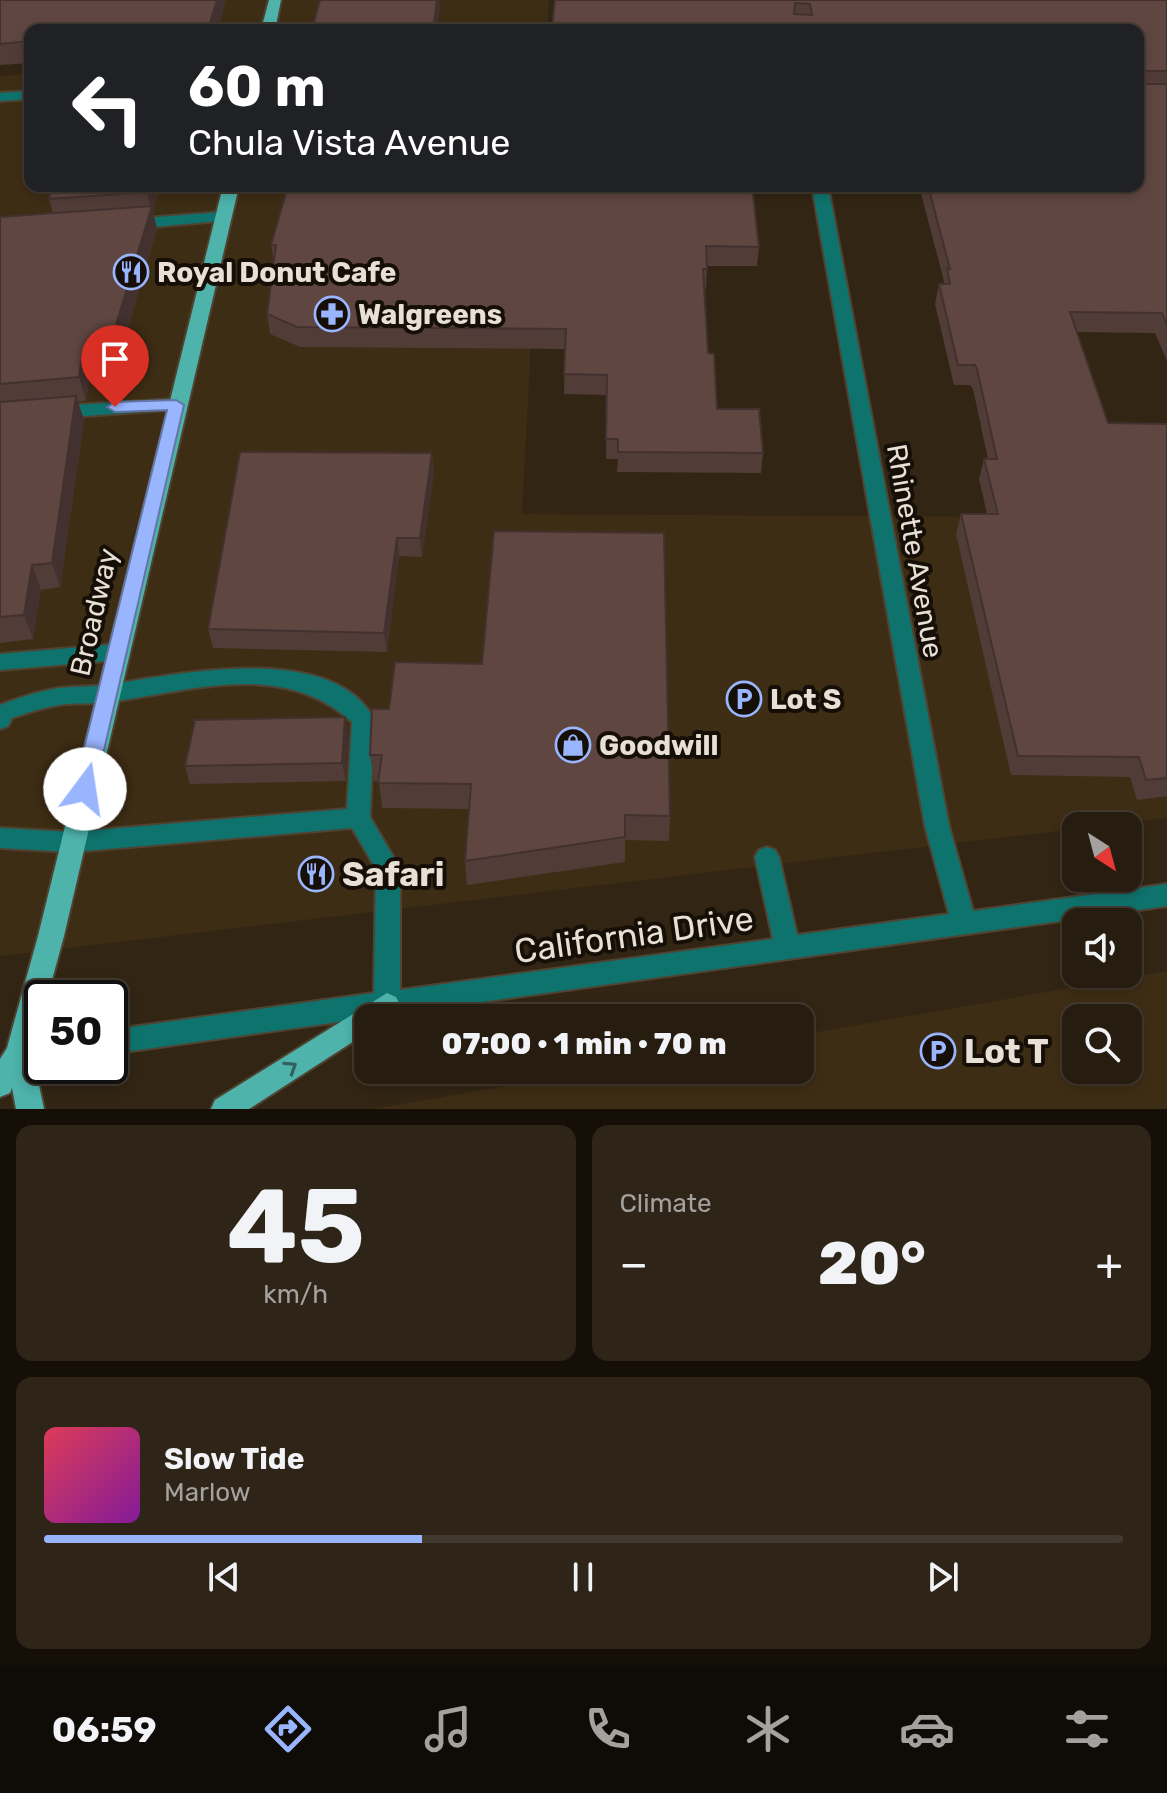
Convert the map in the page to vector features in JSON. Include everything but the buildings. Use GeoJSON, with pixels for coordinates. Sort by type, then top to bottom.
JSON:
{"type":"FeatureCollection","features":[{"type":"Feature","properties":{"kind":"main road"},"geometry":{"type":"LineString","coordinates":[[269,24],[275,0]]}},
{"type":"Feature","properties":{"kind":"main road","name":"Broadway"},"geometry":{"type":"LineString","coordinates":[[0,1084],[20,1053],[229,192]]}},
{"type":"Feature","properties":{"kind":"main road"},"geometry":{"type":"LineString","coordinates":[[225,1109],[354,1026]]}},
{"type":"Feature","properties":{"kind":"main road","name":"Broadway"},"geometry":{"type":"LineString","coordinates":[[20,1053],[30,1109]]}},
{"type":"Feature","properties":{"kind":"street"},"geometry":{"type":"LineString","coordinates":[[0,97],[24,95]]}},
{"type":"Feature","properties":{"kind":"street","name":"Rhinette Avenue"},"geometry":{"type":"LineString","coordinates":[[821,192],[937,826],[964,924]]}},
{"type":"Feature","properties":{"kind":"street"},"geometry":{"type":"LineString","coordinates":[[112,225],[223,217]]}},
{"type":"Feature","properties":{"kind":"street"},"geometry":{"type":"LineString","coordinates":[[43,414],[176,405]]}},
{"type":"Feature","properties":{"kind":"street"},"geometry":{"type":"LineString","coordinates":[[0,662],[118,652]]}},
{"type":"Feature","properties":{"kind":"street"},"geometry":{"type":"LineString","coordinates":[[0,720],[4,712],[60,696],[107,694],[182,681],[257,673],[331,691],[352,705],[363,719],[358,818],[388,868],[387,1004]]}},
{"type":"Feature","properties":{"kind":"street"},"geometry":{"type":"LineString","coordinates":[[0,838],[72,842],[358,818]]}},
{"type":"Feature","properties":{"kind":"street"},"geometry":{"type":"LineString","coordinates":[[767,857],[788,949]]}},
{"type":"Feature","properties":{"kind":"street","name":"California Drive"},"geometry":{"type":"LineString","coordinates":[[394,1004],[1167,895]]}},
{"type":"Feature","properties":{"kind":"street","name":"California Drive"},"geometry":{"type":"LineString","coordinates":[[128,1040],[354,1009]]}},
{"type":"Feature","properties":{"kind":"shaded area"},"geometry":{"type":"Polygon","coordinates":[[[51,0],[549,0],[547,24],[44,24],[51,0]]]}},
{"type":"Feature","properties":{"kind":"shaded area"},"geometry":{"type":"Polygon","coordinates":[[[24,74],[24,192],[539,192],[522,514],[1167,518],[1167,818],[1142,820],[1142,812],[1062,812],[1062,831],[0,956],[0,76],[24,74]]]}},
{"type":"Feature","properties":{"kind":"shaded area","name":"Lot T"},"geometry":{"type":"Polygon","coordinates":[[[1167,971],[1167,1109],[373,1109],[517,1084],[814,1084],[814,1033],[1070,988],[1142,988],[1142,975],[1167,971]]]}},
{"type":"Feature","properties":{"kind":"place","name":"Royal Donut Cafe"},"geometry":{"type":"Point","coordinates":[131,272]}},
{"type":"Feature","properties":{"kind":"place","name":"Walgreens"},"geometry":{"type":"Point","coordinates":[332,314]}},
{"type":"Feature","properties":{"kind":"place","name":"Lot S"},"geometry":{"type":"Point","coordinates":[744,699]}},
{"type":"Feature","properties":{"kind":"place","name":"Goodwill"},"geometry":{"type":"Point","coordinates":[573,745]}},
{"type":"Feature","properties":{"kind":"place","name":"Safari"},"geometry":{"type":"Point","coordinates":[316,874]}},
{"type":"Feature","properties":{"kind":"place","name":"Lot T"},"geometry":{"type":"Point","coordinates":[938,1051]}},
{"type":"Feature","properties":{"kind":"route"},"geometry":{"type":"LineString","coordinates":[[85,789],[176,405],[115,407]]}}]}
